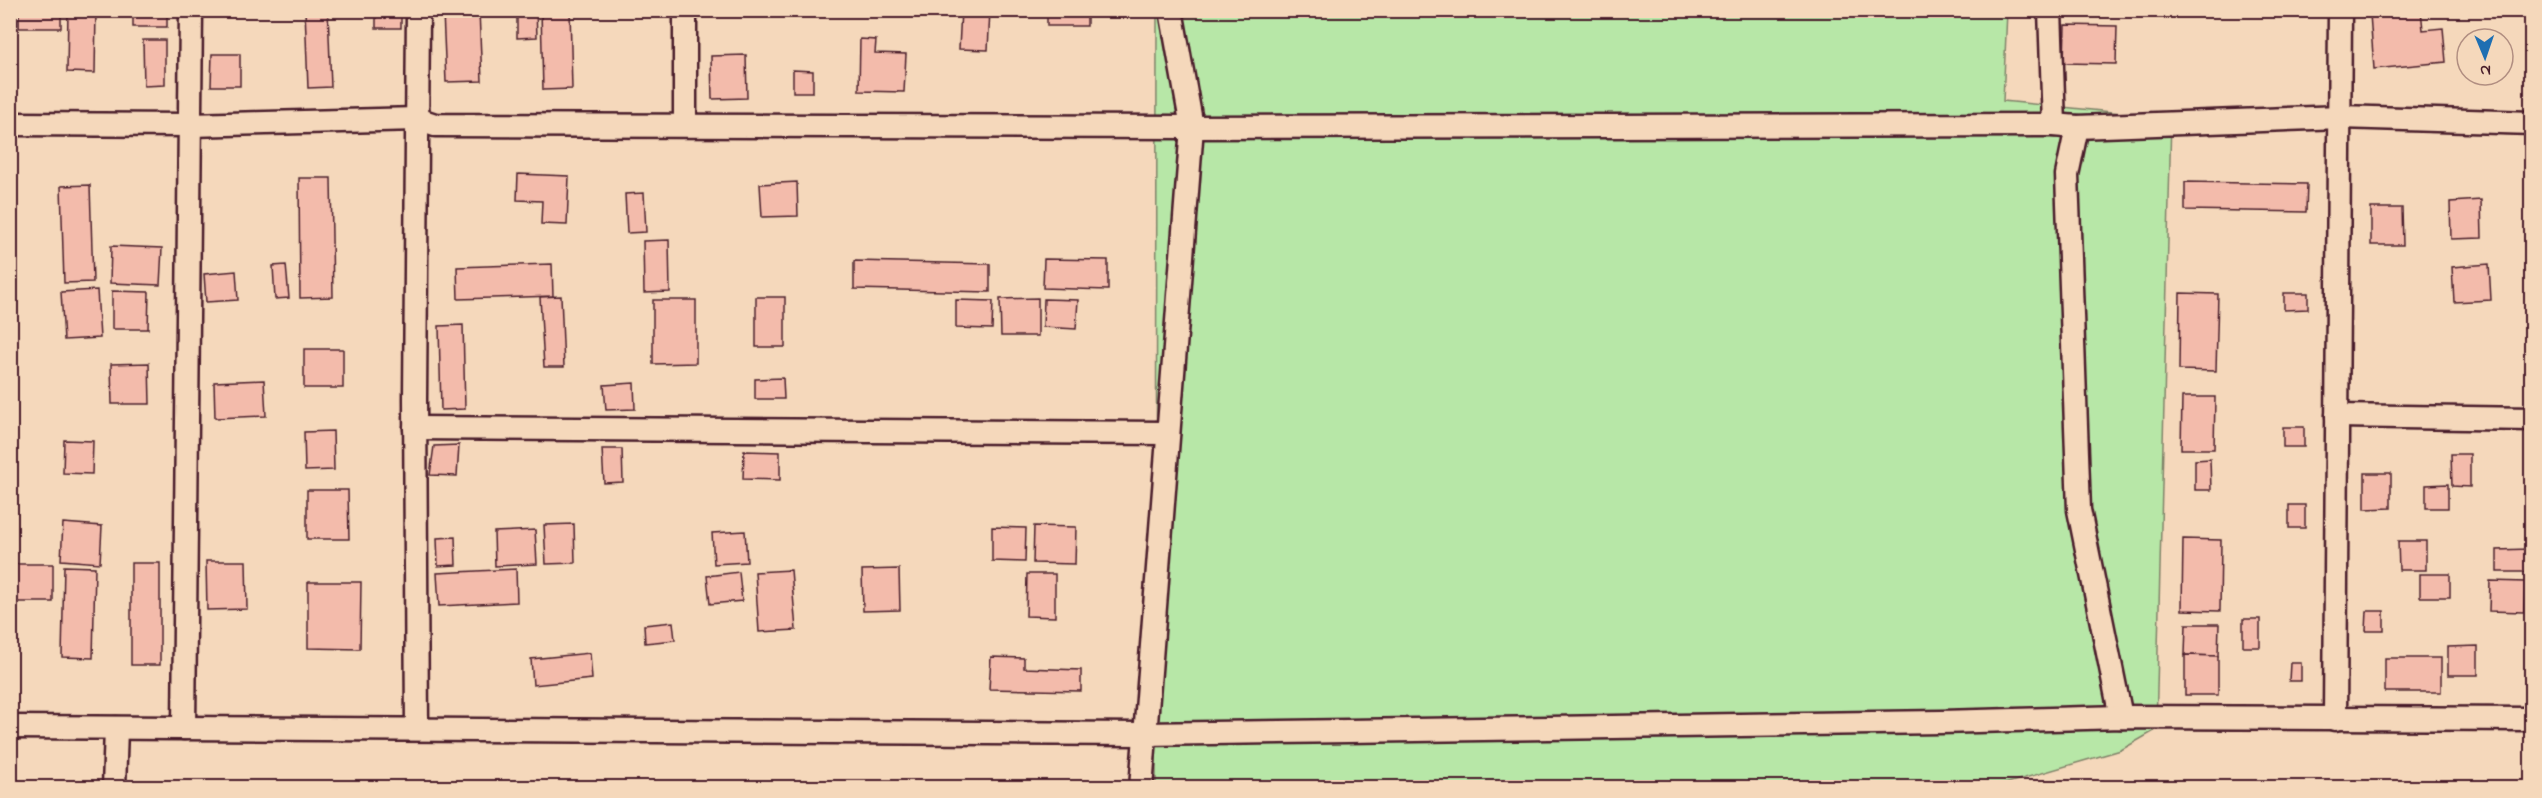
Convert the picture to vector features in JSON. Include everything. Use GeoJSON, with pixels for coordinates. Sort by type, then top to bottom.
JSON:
{"type":"FeatureCollection","features":[{"type":"Feature","properties":{"kind":"street"},"geometry":{"type":"LineString","coordinates":[[184,728],[191,10]]}},
{"type":"Feature","properties":{"kind":"street"},"geometry":{"type":"LineString","coordinates":[[417,729],[415,428],[418,10]]}},
{"type":"Feature","properties":{"kind":"street"},"geometry":{"type":"LineString","coordinates":[[685,10],[685,125]]}},
{"type":"Feature","properties":{"kind":"street"},"geometry":{"type":"LineString","coordinates":[[1141,788],[1192,127],[1171,10]]}},
{"type":"Feature","properties":{"kind":"street"},"geometry":{"type":"LineString","coordinates":[[2050,10],[2054,125]]}},
{"type":"Feature","properties":{"kind":"street"},"geometry":{"type":"LineString","coordinates":[[2335,719],[2340,10]]}},
{"type":"Feature","properties":{"kind":"street"},"geometry":{"type":"LineString","coordinates":[[10,124],[190,124],[417,119],[435,125],[1192,127],[2054,125],[2077,127],[2341,117],[2532,123]]}},
{"type":"Feature","properties":{"kind":"street"},"geometry":{"type":"LineString","coordinates":[[2077,127],[2067,175],[2079,510],[2121,717]]}},
{"type":"Feature","properties":{"kind":"street"},"geometry":{"type":"LineString","coordinates":[[2337,416],[2532,419]]}},
{"type":"Feature","properties":{"kind":"street"},"geometry":{"type":"LineString","coordinates":[[415,428],[1167,433]]}},
{"type":"Feature","properties":{"kind":"street"},"geometry":{"type":"LineString","coordinates":[[15,731],[184,728],[1144,734],[2121,717],[2532,719]]}},
{"type":"Feature","properties":{"kind":"street"},"geometry":{"type":"LineString","coordinates":[[114,788],[116,728]]}},
{"type":"Feature","properties":{"kind":"green space"},"geometry":{"type":"Polygon","coordinates":[[[1157,11],[2007,11],[2003,101],[2171,118],[2156,730],[2121,750],[1994,787],[1156,788],[1157,11]]]}},
{"type":"Feature","properties":{"kind":"building"},"geometry":{"type":"Polygon","coordinates":[[[19,10],[61,10],[61,28],[19,28],[19,10]]]}},
{"type":"Feature","properties":{"kind":"building"},"geometry":{"type":"Polygon","coordinates":[[[68,10],[96,10],[95,73],[67,72],[68,10]]]}},
{"type":"Feature","properties":{"kind":"building"},"geometry":{"type":"Polygon","coordinates":[[[133,10],[167,10],[167,27],[133,27],[133,10]]]}},
{"type":"Feature","properties":{"kind":"building"},"geometry":{"type":"Polygon","coordinates":[[[305,10],[328,10],[331,87],[308,88],[305,10]]]}},
{"type":"Feature","properties":{"kind":"building"},"geometry":{"type":"Polygon","coordinates":[[[376,10],[401,10],[401,28],[376,28],[376,10]]]}},
{"type":"Feature","properties":{"kind":"building"},"geometry":{"type":"Polygon","coordinates":[[[517,10],[536,10],[537,37],[517,38],[517,10]]]}},
{"type":"Feature","properties":{"kind":"building"},"geometry":{"type":"Polygon","coordinates":[[[541,10],[570,10],[572,89],[543,90],[541,10]]]}},
{"type":"Feature","properties":{"kind":"building"},"geometry":{"type":"Polygon","coordinates":[[[961,10],[990,10],[988,50],[959,49],[961,10]]]}},
{"type":"Feature","properties":{"kind":"building"},"geometry":{"type":"Polygon","coordinates":[[[1047,10],[1087,10],[1087,26],[1047,26],[1047,10]]]}},
{"type":"Feature","properties":{"kind":"building"},"geometry":{"type":"Polygon","coordinates":[[[2421,10],[2423,30],[2443,28],[2446,62],[2374,69],[2370,14],[2421,10]]]}},
{"type":"Feature","properties":{"kind":"building"},"geometry":{"type":"Polygon","coordinates":[[[479,11],[482,81],[446,82],[443,12],[479,11]]]}},
{"type":"Feature","properties":{"kind":"building"},"geometry":{"type":"Polygon","coordinates":[[[2065,25],[2117,26],[2116,64],[2064,63],[2065,25]]]}},
{"type":"Feature","properties":{"kind":"building"},"geometry":{"type":"Polygon","coordinates":[[[860,39],[876,40],[875,53],[906,54],[904,92],[859,91],[860,39]]]}},
{"type":"Feature","properties":{"kind":"building"},"geometry":{"type":"Polygon","coordinates":[[[143,40],[165,40],[165,85],[144,86],[143,40]]]}},
{"type":"Feature","properties":{"kind":"building"},"geometry":{"type":"Polygon","coordinates":[[[212,54],[240,54],[240,86],[211,86],[212,54]]]}},
{"type":"Feature","properties":{"kind":"building"},"geometry":{"type":"Polygon","coordinates":[[[746,55],[747,98],[712,99],[711,56],[746,55]]]}},
{"type":"Feature","properties":{"kind":"building"},"geometry":{"type":"Polygon","coordinates":[[[793,70],[813,71],[813,92],[793,92],[793,70]]]}},
{"type":"Feature","properties":{"kind":"building"},"geometry":{"type":"Polygon","coordinates":[[[518,174],[569,176],[567,225],[541,224],[542,201],[517,200],[518,174]]]}},
{"type":"Feature","properties":{"kind":"building"},"geometry":{"type":"Polygon","coordinates":[[[299,178],[331,178],[333,297],[300,298],[299,178]]]}},
{"type":"Feature","properties":{"kind":"building"},"geometry":{"type":"Polygon","coordinates":[[[797,182],[798,216],[762,217],[760,184],[797,182]]]}},
{"type":"Feature","properties":{"kind":"building"},"geometry":{"type":"Polygon","coordinates":[[[2185,182],[2307,184],[2306,212],[2185,210],[2185,182]]]}},
{"type":"Feature","properties":{"kind":"building"},"geometry":{"type":"Polygon","coordinates":[[[90,185],[93,282],[64,283],[61,186],[90,185]]]}},
{"type":"Feature","properties":{"kind":"building"},"geometry":{"type":"Polygon","coordinates":[[[644,193],[646,232],[627,233],[625,194],[644,193]]]}},
{"type":"Feature","properties":{"kind":"building"},"geometry":{"type":"Polygon","coordinates":[[[2481,200],[2482,238],[2451,239],[2450,202],[2481,200]]]}},
{"type":"Feature","properties":{"kind":"building"},"geometry":{"type":"Polygon","coordinates":[[[2371,208],[2402,208],[2403,245],[2371,245],[2371,208]]]}},
{"type":"Feature","properties":{"kind":"building"},"geometry":{"type":"Polygon","coordinates":[[[669,240],[670,292],[644,293],[643,241],[669,240]]]}},
{"type":"Feature","properties":{"kind":"building"},"geometry":{"type":"Polygon","coordinates":[[[111,246],[162,248],[160,285],[110,283],[111,246]]]}},
{"type":"Feature","properties":{"kind":"building"},"geometry":{"type":"Polygon","coordinates":[[[1044,259],[1108,260],[1108,290],[1043,288],[1044,259]]]}},
{"type":"Feature","properties":{"kind":"building"},"geometry":{"type":"Polygon","coordinates":[[[854,261],[990,264],[990,292],[854,289],[854,261]]]}},
{"type":"Feature","properties":{"kind":"building"},"geometry":{"type":"Polygon","coordinates":[[[552,264],[553,296],[458,299],[457,267],[552,264]]]}},
{"type":"Feature","properties":{"kind":"building"},"geometry":{"type":"Polygon","coordinates":[[[2489,264],[2491,300],[2454,302],[2452,267],[2489,264]]]}},
{"type":"Feature","properties":{"kind":"building"},"geometry":{"type":"Polygon","coordinates":[[[286,265],[289,298],[275,299],[273,266],[286,265]]]}},
{"type":"Feature","properties":{"kind":"building"},"geometry":{"type":"Polygon","coordinates":[[[236,271],[238,300],[206,302],[204,274],[236,271]]]}},
{"type":"Feature","properties":{"kind":"building"},"geometry":{"type":"Polygon","coordinates":[[[97,290],[100,338],[64,340],[61,292],[97,290]]]}},
{"type":"Feature","properties":{"kind":"building"},"geometry":{"type":"Polygon","coordinates":[[[112,291],[149,292],[148,329],[112,329],[112,291]]]}},
{"type":"Feature","properties":{"kind":"building"},"geometry":{"type":"Polygon","coordinates":[[[2180,293],[2218,294],[2216,371],[2179,370],[2180,293]]]}},
{"type":"Feature","properties":{"kind":"building"},"geometry":{"type":"Polygon","coordinates":[[[2284,293],[2308,293],[2308,309],[2284,310],[2284,293]]]}},
{"type":"Feature","properties":{"kind":"building"},"geometry":{"type":"Polygon","coordinates":[[[561,296],[564,367],[544,367],[540,297],[561,296]]]}},
{"type":"Feature","properties":{"kind":"building"},"geometry":{"type":"Polygon","coordinates":[[[756,297],[785,297],[785,347],[756,347],[756,297]]]}},
{"type":"Feature","properties":{"kind":"building"},"geometry":{"type":"Polygon","coordinates":[[[1038,298],[1038,336],[1001,336],[1000,299],[1038,298]]]}},
{"type":"Feature","properties":{"kind":"building"},"geometry":{"type":"Polygon","coordinates":[[[1044,299],[1078,300],[1076,329],[1043,327],[1044,299]]]}},
{"type":"Feature","properties":{"kind":"building"},"geometry":{"type":"Polygon","coordinates":[[[653,300],[696,300],[696,363],[653,364],[653,300]]]}},
{"type":"Feature","properties":{"kind":"building"},"geometry":{"type":"Polygon","coordinates":[[[956,300],[993,301],[992,329],[956,328],[956,300]]]}},
{"type":"Feature","properties":{"kind":"building"},"geometry":{"type":"Polygon","coordinates":[[[463,325],[465,409],[441,410],[439,326],[463,325]]]}},
{"type":"Feature","properties":{"kind":"building"},"geometry":{"type":"Polygon","coordinates":[[[304,349],[343,349],[343,388],[304,388],[304,349]]]}},
{"type":"Feature","properties":{"kind":"building"},"geometry":{"type":"Polygon","coordinates":[[[149,363],[150,404],[112,404],[111,364],[149,363]]]}},
{"type":"Feature","properties":{"kind":"building"},"geometry":{"type":"Polygon","coordinates":[[[783,378],[784,399],[755,399],[755,379],[783,378]]]}},
{"type":"Feature","properties":{"kind":"building"},"geometry":{"type":"Polygon","coordinates":[[[264,380],[266,416],[215,418],[214,382],[264,380]]]}},
{"type":"Feature","properties":{"kind":"building"},"geometry":{"type":"Polygon","coordinates":[[[634,383],[635,409],[606,410],[604,385],[634,383]]]}},
{"type":"Feature","properties":{"kind":"building"},"geometry":{"type":"Polygon","coordinates":[[[2182,397],[2215,397],[2214,449],[2181,449],[2182,397]]]}},
{"type":"Feature","properties":{"kind":"building"},"geometry":{"type":"Polygon","coordinates":[[[2283,427],[2304,427],[2304,447],[2283,447],[2283,427]]]}},
{"type":"Feature","properties":{"kind":"building"},"geometry":{"type":"Polygon","coordinates":[[[333,431],[334,470],[305,471],[304,432],[333,431]]]}},
{"type":"Feature","properties":{"kind":"building"},"geometry":{"type":"Polygon","coordinates":[[[64,440],[93,441],[92,474],[63,473],[64,440]]]}},
{"type":"Feature","properties":{"kind":"building"},"geometry":{"type":"Polygon","coordinates":[[[459,445],[457,476],[430,475],[434,446],[459,445]]]}},
{"type":"Feature","properties":{"kind":"building"},"geometry":{"type":"Polygon","coordinates":[[[602,449],[622,449],[623,482],[604,483],[602,449]]]}},
{"type":"Feature","properties":{"kind":"building"},"geometry":{"type":"Polygon","coordinates":[[[744,451],[780,452],[780,480],[743,479],[744,451]]]}},
{"type":"Feature","properties":{"kind":"building"},"geometry":{"type":"Polygon","coordinates":[[[2451,454],[2470,454],[2470,487],[2452,486],[2451,454]]]}},
{"type":"Feature","properties":{"kind":"building"},"geometry":{"type":"Polygon","coordinates":[[[2210,459],[2211,490],[2195,490],[2195,460],[2210,459]]]}},
{"type":"Feature","properties":{"kind":"building"},"geometry":{"type":"Polygon","coordinates":[[[2365,473],[2391,473],[2391,508],[2365,509],[2365,473]]]}},
{"type":"Feature","properties":{"kind":"building"},"geometry":{"type":"Polygon","coordinates":[[[2448,484],[2448,508],[2426,508],[2426,485],[2448,484]]]}},
{"type":"Feature","properties":{"kind":"building"},"geometry":{"type":"Polygon","coordinates":[[[307,490],[348,490],[349,539],[307,539],[307,490]]]}},
{"type":"Feature","properties":{"kind":"building"},"geometry":{"type":"Polygon","coordinates":[[[2289,505],[2305,505],[2305,528],[2289,528],[2289,505]]]}},
{"type":"Feature","properties":{"kind":"building"},"geometry":{"type":"Polygon","coordinates":[[[63,523],[102,526],[100,563],[61,560],[63,523]]]}},
{"type":"Feature","properties":{"kind":"building"},"geometry":{"type":"Polygon","coordinates":[[[574,524],[575,563],[546,564],[544,525],[574,524]]]}},
{"type":"Feature","properties":{"kind":"building"},"geometry":{"type":"Polygon","coordinates":[[[1034,526],[1076,527],[1075,564],[1033,563],[1034,526]]]}},
{"type":"Feature","properties":{"kind":"building"},"geometry":{"type":"Polygon","coordinates":[[[992,527],[1026,528],[1025,562],[992,561],[992,527]]]}},
{"type":"Feature","properties":{"kind":"building"},"geometry":{"type":"Polygon","coordinates":[[[535,530],[537,564],[495,566],[494,532],[535,530]]]}},
{"type":"Feature","properties":{"kind":"building"},"geometry":{"type":"Polygon","coordinates":[[[745,531],[747,562],[714,564],[712,533],[745,531]]]}},
{"type":"Feature","properties":{"kind":"building"},"geometry":{"type":"Polygon","coordinates":[[[455,537],[456,565],[438,566],[437,538],[455,537]]]}},
{"type":"Feature","properties":{"kind":"building"},"geometry":{"type":"Polygon","coordinates":[[[2183,539],[2221,540],[2220,611],[2182,610],[2183,539]]]}},
{"type":"Feature","properties":{"kind":"building"},"geometry":{"type":"Polygon","coordinates":[[[2398,541],[2426,541],[2426,570],[2399,570],[2398,541]]]}},
{"type":"Feature","properties":{"kind":"building"},"geometry":{"type":"Polygon","coordinates":[[[2529,549],[2529,572],[2497,572],[2497,550],[2529,549]]]}},
{"type":"Feature","properties":{"kind":"building"},"geometry":{"type":"Polygon","coordinates":[[[206,561],[246,561],[247,609],[207,610],[206,561]]]}},
{"type":"Feature","properties":{"kind":"building"},"geometry":{"type":"Polygon","coordinates":[[[131,563],[160,563],[160,665],[131,665],[131,563]]]}},
{"type":"Feature","properties":{"kind":"building"},"geometry":{"type":"Polygon","coordinates":[[[13,564],[53,564],[53,602],[13,602],[13,564]]]}},
{"type":"Feature","properties":{"kind":"building"},"geometry":{"type":"Polygon","coordinates":[[[64,566],[95,567],[93,658],[62,657],[64,566]]]}},
{"type":"Feature","properties":{"kind":"building"},"geometry":{"type":"Polygon","coordinates":[[[516,569],[517,602],[439,606],[437,573],[516,569]]]}},
{"type":"Feature","properties":{"kind":"building"},"geometry":{"type":"Polygon","coordinates":[[[899,569],[900,610],[863,611],[862,570],[899,569]]]}},
{"type":"Feature","properties":{"kind":"building"},"geometry":{"type":"Polygon","coordinates":[[[791,570],[796,630],[759,632],[755,572],[791,570]]]}},
{"type":"Feature","properties":{"kind":"building"},"geometry":{"type":"Polygon","coordinates":[[[739,572],[742,601],[710,604],[707,576],[739,572]]]}},
{"type":"Feature","properties":{"kind":"building"},"geometry":{"type":"Polygon","coordinates":[[[1027,574],[1055,574],[1055,617],[1026,616],[1027,574]]]}},
{"type":"Feature","properties":{"kind":"building"},"geometry":{"type":"Polygon","coordinates":[[[2420,574],[2450,574],[2450,597],[2420,597],[2420,574]]]}},
{"type":"Feature","properties":{"kind":"building"},"geometry":{"type":"Polygon","coordinates":[[[2530,574],[2532,574],[2532,642],[2530,574]]]}},
{"type":"Feature","properties":{"kind":"building"},"geometry":{"type":"Polygon","coordinates":[[[2490,581],[2525,582],[2524,612],[2489,611],[2490,581]]]}},
{"type":"Feature","properties":{"kind":"building"},"geometry":{"type":"Polygon","coordinates":[[[308,582],[361,582],[360,649],[308,648],[308,582]]]}},
{"type":"Feature","properties":{"kind":"building"},"geometry":{"type":"Polygon","coordinates":[[[2367,611],[2384,611],[2384,631],[2366,631],[2367,611]]]}},
{"type":"Feature","properties":{"kind":"building"},"geometry":{"type":"Polygon","coordinates":[[[2243,619],[2260,619],[2260,647],[2243,647],[2243,619]]]}},
{"type":"Feature","properties":{"kind":"building"},"geometry":{"type":"Polygon","coordinates":[[[673,622],[675,640],[645,643],[644,625],[673,622]]]}},
{"type":"Feature","properties":{"kind":"building"},"geometry":{"type":"Polygon","coordinates":[[[2186,624],[2219,624],[2218,656],[2185,655],[2186,624]]]}},
{"type":"Feature","properties":{"kind":"building"},"geometry":{"type":"Polygon","coordinates":[[[2478,646],[2478,675],[2448,675],[2448,647],[2478,646]]]}},
{"type":"Feature","properties":{"kind":"building"},"geometry":{"type":"Polygon","coordinates":[[[590,653],[592,679],[533,685],[531,659],[590,653]]]}},
{"type":"Feature","properties":{"kind":"building"},"geometry":{"type":"Polygon","coordinates":[[[2185,655],[2218,656],[2218,695],[2185,695],[2185,655]]]}},
{"type":"Feature","properties":{"kind":"building"},"geometry":{"type":"Polygon","coordinates":[[[991,657],[1024,658],[1024,668],[1081,670],[1081,691],[989,689],[991,657]]]}},
{"type":"Feature","properties":{"kind":"building"},"geometry":{"type":"Polygon","coordinates":[[[2385,658],[2441,658],[2441,692],[2385,692],[2385,658]]]}},
{"type":"Feature","properties":{"kind":"building"},"geometry":{"type":"Polygon","coordinates":[[[2290,663],[2301,663],[2301,681],[2289,681],[2290,663]]]}}]}
